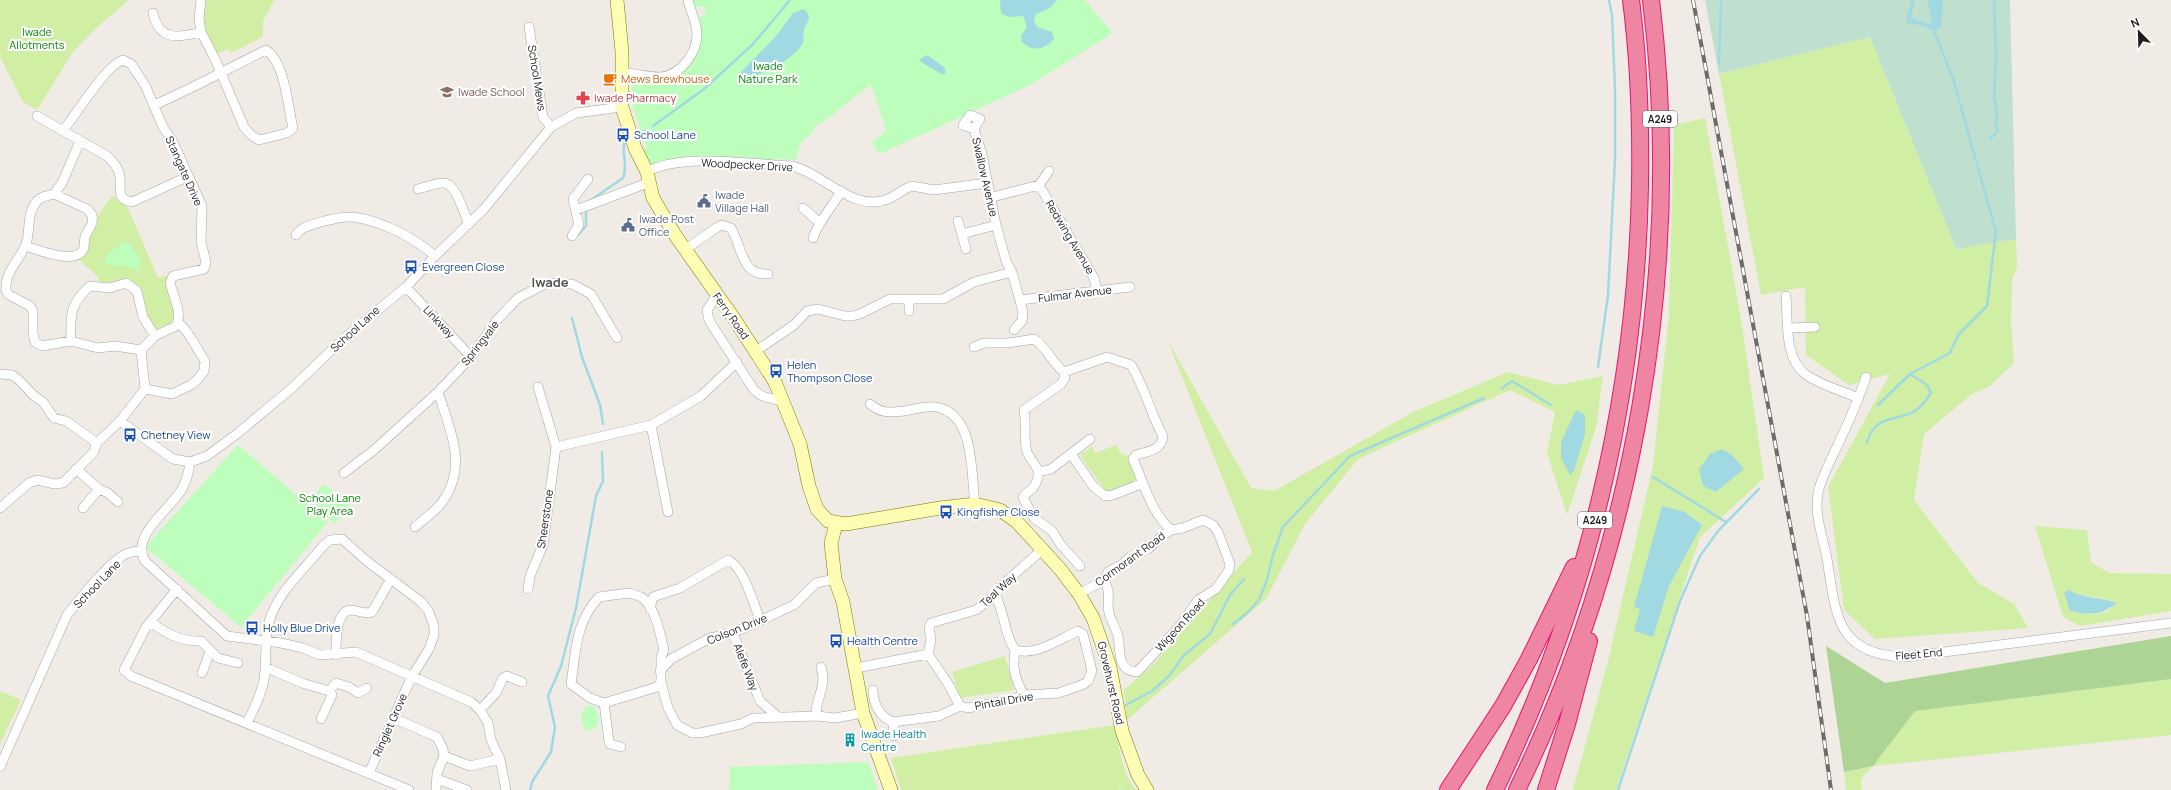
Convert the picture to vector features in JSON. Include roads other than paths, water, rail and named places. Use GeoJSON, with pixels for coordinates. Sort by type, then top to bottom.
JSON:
{"type":"FeatureCollection","features":[{"type":"Feature","properties":{"kind":"highway","name":"A249"},"geometry":{"type":"LineString","coordinates":[[1495,790],[1521,737],[1562,632],[1580,578],[1598,507],[1626,370],[1639,236],[1639,107],[1631,0]]}},
{"type":"Feature","properties":{"kind":"highway","name":"A249"},"geometry":{"type":"LineString","coordinates":[[1517,790],[1542,738],[1582,633],[1620,503],[1644,380],[1650,338],[1658,237],[1660,133],[1651,0]]}},
{"type":"Feature","properties":{"kind":"highway","name":"A249"},"geometry":{"type":"LineString","coordinates":[[1546,790],[1567,724],[1619,531],[1620,503]]}},
{"type":"Feature","properties":{"kind":"highway","name":"A249"},"geometry":{"type":"LineString","coordinates":[[1448,790],[1503,706],[1529,659],[1568,580],[1598,507]]}},
{"type":"Feature","properties":{"kind":"street"},"geometry":{"type":"LineString","coordinates":[[154,105],[180,94],[220,72],[266,50],[273,54],[285,90],[293,128],[287,133],[259,140],[251,135],[244,127],[220,72],[201,32],[199,19],[201,0]]}},
{"type":"Feature","properties":{"kind":"street","name":"Ferry Road"},"geometry":{"type":"LineString","coordinates":[[617,0],[623,73],[622,107],[635,148],[649,177],[657,206],[756,351],[774,382],[800,444],[809,486],[817,509],[828,521],[836,524]]}},
{"type":"Feature","properties":{"kind":"street"},"geometry":{"type":"LineString","coordinates":[[623,73],[636,73],[660,77],[673,74],[680,69],[696,45],[697,32],[688,1]]}},
{"type":"Feature","properties":{"kind":"street"},"geometry":{"type":"LineString","coordinates":[[153,13],[155,23],[159,29],[169,36],[188,35],[201,32]]}},
{"type":"Feature","properties":{"kind":"street","name":"School Mews"},"geometry":{"type":"LineString","coordinates":[[529,27],[543,117],[551,127]]}},
{"type":"Feature","properties":{"kind":"street","name":"Stangate Drive"},"geometry":{"type":"LineString","coordinates":[[63,130],[100,80],[116,62],[123,60],[131,64],[139,74],[163,126],[173,142],[187,177],[202,206],[202,242],[206,262],[204,269],[173,276],[170,283],[178,310],[178,323]]}},
{"type":"Feature","properties":{"kind":"street","name":"School Lane"},"geometry":{"type":"LineString","coordinates":[[190,462],[207,456],[238,433],[292,388],[361,324],[406,287],[435,256],[484,209],[551,127],[576,113],[622,107]]}},
{"type":"Feature","properties":{"kind":"street"},"geometry":{"type":"LineString","coordinates":[[37,116],[80,141],[94,147],[115,163],[120,177],[118,189],[120,195],[126,200],[132,202],[187,177]]}},
{"type":"Feature","properties":{"kind":"street","name":"Swallow Avenue"},"geometry":{"type":"LineString","coordinates":[[974,129],[982,154],[989,198],[996,225],[1006,261],[1012,272],[1020,300],[1022,321],[1014,330]]}},
{"type":"Feature","properties":{"kind":"street"},"geometry":{"type":"LineString","coordinates":[[54,194],[62,183],[80,141]]}},
{"type":"Feature","properties":{"kind":"street","name":"Woodpecker Drive"},"geometry":{"type":"LineString","coordinates":[[583,208],[649,177],[657,166],[683,162],[792,166],[866,202],[887,200],[908,187],[916,186],[934,190],[987,183]]}},
{"type":"Feature","properties":{"kind":"street"},"geometry":{"type":"LineString","coordinates":[[989,198],[1039,185],[1049,171]]}},
{"type":"Feature","properties":{"kind":"street"},"geometry":{"type":"LineString","coordinates":[[572,236],[579,225],[583,208],[573,199],[588,179]]}},
{"type":"Feature","properties":{"kind":"street"},"geometry":{"type":"LineString","coordinates":[[418,189],[445,182],[451,186],[456,192],[469,224]]}},
{"type":"Feature","properties":{"kind":"street","name":"Redwing Avenue"},"geometry":{"type":"LineString","coordinates":[[1039,185],[1094,278],[1097,291]]}},
{"type":"Feature","properties":{"kind":"street"},"geometry":{"type":"LineString","coordinates":[[813,238],[819,222],[832,208],[841,191]]}},
{"type":"Feature","properties":{"kind":"street"},"geometry":{"type":"LineString","coordinates":[[25,246],[60,256],[78,256],[84,249],[85,237],[92,226],[92,215],[87,209],[54,194],[42,197],[31,211],[28,221],[30,233],[25,246],[8,276],[6,291],[9,295],[30,306],[33,311],[32,326],[35,342],[42,346],[71,341],[98,348],[115,346],[141,350]]}},
{"type":"Feature","properties":{"kind":"street"},"geometry":{"type":"LineString","coordinates":[[803,208],[819,222]]}},
{"type":"Feature","properties":{"kind":"street"},"geometry":{"type":"LineString","coordinates":[[296,235],[299,230],[330,219],[351,217],[371,222],[412,239],[435,256]]}},
{"type":"Feature","properties":{"kind":"street"},"geometry":{"type":"LineString","coordinates":[[958,221],[966,249]]}},
{"type":"Feature","properties":{"kind":"street"},"geometry":{"type":"LineString","coordinates":[[686,249],[722,225],[731,228],[748,268],[758,275],[768,274]]}},
{"type":"Feature","properties":{"kind":"street","name":"Swallow Avenue"},"geometry":{"type":"LineString","coordinates":[[962,234],[996,225]]}},
{"type":"Feature","properties":{"kind":"street"},"geometry":{"type":"LineString","coordinates":[[756,351],[794,325],[807,311],[818,309],[845,316],[852,316],[860,314],[890,299],[909,300],[943,298],[974,282],[1012,272]]}},
{"type":"Feature","properties":{"kind":"street"},"geometry":{"type":"LineString","coordinates":[[71,341],[70,318],[76,301],[84,292],[90,286],[110,288],[126,283],[137,291],[143,317],[154,336]]}},
{"type":"Feature","properties":{"kind":"street","name":"Springvale"},"geometry":{"type":"LineString","coordinates":[[344,473],[374,450],[438,392],[471,356],[497,320],[518,298],[546,283],[572,284],[591,294],[617,338]]}},
{"type":"Feature","properties":{"kind":"street","name":"Linkway"},"geometry":{"type":"LineString","coordinates":[[406,287],[471,356]]}},
{"type":"Feature","properties":{"kind":"street","name":"Fulmar Avenue"},"geometry":{"type":"LineString","coordinates":[[1020,300],[1130,287]]}},
{"type":"Feature","properties":{"kind":"street"},"geometry":{"type":"LineString","coordinates":[[717,295],[707,310],[709,320],[727,350],[737,362],[754,390],[762,396],[781,401]]}},
{"type":"Feature","properties":{"kind":"street"},"geometry":{"type":"LineString","coordinates":[[1786,296],[1791,351],[1801,370],[1807,376],[1859,398]]}},
{"type":"Feature","properties":{"kind":"street"},"geometry":{"type":"LineString","coordinates":[[909,300],[910,311]]}},
{"type":"Feature","properties":{"kind":"street"},"geometry":{"type":"LineString","coordinates":[[0,508],[29,483],[38,480],[56,484],[63,483],[93,453],[96,444],[120,421],[145,389],[141,350],[154,336],[176,326],[178,323],[189,335],[205,361],[204,370],[192,385],[172,394],[145,389]]}},
{"type":"Feature","properties":{"kind":"street"},"geometry":{"type":"LineString","coordinates":[[1789,328],[1815,327]]}},
{"type":"Feature","properties":{"kind":"street"},"geometry":{"type":"LineString","coordinates":[[974,347],[993,342],[1008,343],[1034,339],[1042,344],[1052,361],[1064,372],[1065,378],[1061,384],[1024,410],[1027,424],[1025,437],[1027,452],[1039,472],[1037,481],[1032,489],[1024,495],[1023,498],[1034,518],[1052,531],[1061,545],[1080,566]]}},
{"type":"Feature","properties":{"kind":"street","name":"Cormorant Road"},"geometry":{"type":"LineString","coordinates":[[1064,372],[1107,357],[1131,365],[1140,381],[1146,400],[1163,436],[1162,442],[1158,448],[1136,455],[1134,459],[1153,508],[1161,521],[1171,530],[1148,549],[1131,556],[1121,565],[1108,572],[1104,580],[1079,594]]}},
{"type":"Feature","properties":{"kind":"street"},"geometry":{"type":"LineString","coordinates":[[556,447],[651,425],[701,396],[737,362]]}},
{"type":"Feature","properties":{"kind":"street"},"geometry":{"type":"LineString","coordinates":[[0,374],[12,375],[34,396],[43,402],[54,418],[66,421],[96,444]]}},
{"type":"Feature","properties":{"kind":"street","name":"Fleet End"},"geometry":{"type":"LineString","coordinates":[[1866,377],[1859,398],[1821,482],[1816,511],[1836,615],[1846,632],[1861,647],[1875,654],[1904,657],[2171,623]]}},
{"type":"Feature","properties":{"kind":"street","name":"Sheerstone"},"geometry":{"type":"LineString","coordinates":[[528,588],[530,576],[543,545],[556,447],[538,387]]}},
{"type":"Feature","properties":{"kind":"street"},"geometry":{"type":"LineString","coordinates":[[415,527],[442,503],[454,483],[457,465],[452,435],[438,392]]}},
{"type":"Feature","properties":{"kind":"street"},"geometry":{"type":"LineString","coordinates":[[873,409],[885,413],[918,408],[942,408],[956,416],[964,431],[968,446],[975,504]]}},
{"type":"Feature","properties":{"kind":"street"},"geometry":{"type":"LineString","coordinates":[[120,421],[168,457],[179,461],[190,462],[189,471],[182,490],[143,539],[141,550],[145,562],[228,636],[266,640],[303,648],[320,655],[336,655],[356,652],[411,678],[456,695],[480,710],[488,724],[491,740],[500,759],[506,790]]}},
{"type":"Feature","properties":{"kind":"street"},"geometry":{"type":"LineString","coordinates":[[651,425],[668,512]]}},
{"type":"Feature","properties":{"kind":"street"},"geometry":{"type":"LineString","coordinates":[[1039,472],[1051,469],[1090,439]]}},
{"type":"Feature","properties":{"kind":"street"},"geometry":{"type":"LineString","coordinates":[[1071,454],[1093,486],[1105,496],[1113,495],[1143,483]]}},
{"type":"Feature","properties":{"kind":"street"},"geometry":{"type":"LineString","coordinates":[[76,469],[99,489],[108,493],[118,502]]}},
{"type":"Feature","properties":{"kind":"street"},"geometry":{"type":"LineString","coordinates":[[83,508],[99,489]]}},
{"type":"Feature","properties":{"kind":"street","name":"Grovehurst Road"},"geometry":{"type":"LineString","coordinates":[[836,524],[846,524],[940,508],[975,504],[991,507],[1008,515],[1043,549],[1079,594],[1093,618],[1102,639],[1110,667],[1122,731],[1138,775],[1147,790]]}},
{"type":"Feature","properties":{"kind":"street","name":"Wigeon Road"},"geometry":{"type":"LineString","coordinates":[[1104,580],[1110,592],[1108,611],[1118,636],[1119,656],[1127,669],[1137,672],[1180,626],[1198,600],[1216,589],[1229,570],[1230,564],[1227,555],[1213,525],[1204,520],[1183,528],[1171,530]]}},
{"type":"Feature","properties":{"kind":"street"},"geometry":{"type":"LineString","coordinates":[[836,524],[831,543],[834,579],[843,602],[851,656],[856,668],[857,688],[863,713],[891,790]]}},
{"type":"Feature","properties":{"kind":"street","name":"Ringlet Grove"},"geometry":{"type":"LineString","coordinates":[[247,723],[256,706],[264,680],[266,640],[272,613],[285,589],[330,540],[342,539],[368,562],[412,594],[428,610],[434,626],[434,635],[429,649],[411,678],[369,773]]}},
{"type":"Feature","properties":{"kind":"street","name":"Teal Way"},"geometry":{"type":"LineString","coordinates":[[928,654],[932,640],[929,628],[930,623],[976,610],[995,595],[1001,586],[1043,549]]}},
{"type":"Feature","properties":{"kind":"street","name":"School Lane"},"geometry":{"type":"LineString","coordinates":[[0,767],[67,615],[84,594],[117,561],[128,553],[141,550]]}},
{"type":"Feature","properties":{"kind":"street"},"geometry":{"type":"LineString","coordinates":[[650,608],[653,597],[680,588],[728,560],[734,562],[741,573],[760,620]]}},
{"type":"Feature","properties":{"kind":"street"},"geometry":{"type":"LineString","coordinates":[[336,655],[336,636],[342,615],[348,610],[357,610],[366,614],[372,612],[391,579]]}},
{"type":"Feature","properties":{"kind":"street","name":"Colson Drive"},"geometry":{"type":"LineString","coordinates":[[660,671],[671,659],[710,638],[733,633],[794,605],[816,583],[834,579]]}},
{"type":"Feature","properties":{"kind":"street"},"geometry":{"type":"LineString","coordinates":[[177,589],[150,622],[124,670],[131,676],[410,790]]}},
{"type":"Feature","properties":{"kind":"street"},"geometry":{"type":"LineString","coordinates":[[661,682],[657,686],[604,703],[590,698],[571,684],[582,621],[589,608],[598,597],[628,593],[641,597],[650,608],[664,650],[661,657],[660,671],[661,682],[668,708],[677,725],[692,733],[700,733],[741,724],[753,718],[777,716],[817,716],[835,718],[863,713]]}},
{"type":"Feature","properties":{"kind":"street"},"geometry":{"type":"LineString","coordinates":[[995,595],[1006,622],[1008,640],[1015,650],[1012,666],[1016,679],[1024,695]]}},
{"type":"Feature","properties":{"kind":"street"},"geometry":{"type":"LineString","coordinates":[[150,622],[177,638],[189,642],[201,641],[210,652],[218,658],[238,663]]}},
{"type":"Feature","properties":{"kind":"street","name":"Pintail Drive"},"geometry":{"type":"LineString","coordinates":[[893,722],[939,716],[960,706],[968,708],[994,704],[1024,695],[1059,693],[1078,687],[1088,681],[1092,671],[1083,634],[1078,631],[1035,651],[1023,652],[1015,650]]}},
{"type":"Feature","properties":{"kind":"street","name":"Alefe Way"},"geometry":{"type":"LineString","coordinates":[[733,633],[760,701],[777,716]]}},
{"type":"Feature","properties":{"kind":"street"},"geometry":{"type":"LineString","coordinates":[[202,673],[210,652]]}},
{"type":"Feature","properties":{"kind":"street"},"geometry":{"type":"LineString","coordinates":[[856,668],[928,654],[947,682],[960,706]]}},
{"type":"Feature","properties":{"kind":"street"},"geometry":{"type":"LineString","coordinates":[[265,667],[302,683],[330,691]]}},
{"type":"Feature","properties":{"kind":"street"},"geometry":{"type":"LineString","coordinates":[[817,716],[815,711],[821,696],[824,676],[821,667]]}},
{"type":"Feature","properties":{"kind":"street"},"geometry":{"type":"LineString","coordinates":[[480,710],[496,693],[503,678],[507,676],[522,682]]}},
{"type":"Feature","properties":{"kind":"street"},"geometry":{"type":"LineString","coordinates":[[330,691],[336,683],[349,687],[358,693],[367,688]]}},
{"type":"Feature","properties":{"kind":"street"},"geometry":{"type":"LineString","coordinates":[[873,690],[878,709],[883,716],[893,722],[894,736]]}},
{"type":"Feature","properties":{"kind":"street"},"geometry":{"type":"LineString","coordinates":[[321,719],[332,695],[330,691]]}},
{"type":"Feature","properties":{"kind":"street","name":"Alefe Way"},"geometry":{"type":"LineString","coordinates":[[753,718],[760,701]]}},
{"type":"Feature","properties":{"kind":"street"},"geometry":{"type":"LineString","coordinates":[[604,703],[610,744],[621,747]]}},
{"type":"Feature","properties":{"kind":"street"},"geometry":{"type":"LineString","coordinates":[[393,718],[437,737],[443,749],[444,756],[437,773],[436,790]]}},
{"type":"Feature","properties":{"kind":"street"},"geometry":{"type":"LineString","coordinates":[[444,756],[470,766],[500,759]]}},
{"type":"Feature","properties":{"kind":"street"},"geometry":{"type":"LineString","coordinates":[[437,779],[467,790]]}},
{"type":"Feature","properties":{"kind":"water"},"geometry":{"type":"Polygon","coordinates":[[[1000,0],[1057,0],[1050,8],[1036,14],[1034,20],[1037,27],[1052,32],[1054,39],[1043,47],[1035,49],[1030,48],[1022,42],[1021,36],[1027,27],[1023,16],[1008,17],[1001,13],[1000,0]]]}},
{"type":"Feature","properties":{"kind":"water"},"geometry":{"type":"Polygon","coordinates":[[[1911,0],[1915,0],[1911,18],[1930,24],[1932,22],[1927,0],[1933,0],[1934,6],[1934,0],[1943,0],[1941,27],[1934,32],[1925,26],[1907,23],[1911,0]]]}},
{"type":"Feature","properties":{"kind":"water"},"geometry":{"type":"Polygon","coordinates":[[[803,9],[808,14],[809,19],[804,30],[803,42],[800,48],[786,60],[768,70],[744,79],[741,73],[742,71],[776,36],[793,13],[803,9]]]}},
{"type":"Feature","properties":{"kind":"water"},"geometry":{"type":"Polygon","coordinates":[[[927,55],[944,67],[946,72],[943,75],[919,60],[927,55]]]}},
{"type":"Feature","properties":{"kind":"water"},"geometry":{"type":"Polygon","coordinates":[[[1576,410],[1585,415],[1585,434],[1574,471],[1570,475],[1561,458],[1561,442],[1576,410]]]}},
{"type":"Feature","properties":{"kind":"water"},"geometry":{"type":"Polygon","coordinates":[[[1722,449],[1732,455],[1744,469],[1716,492],[1703,486],[1699,469],[1710,454],[1722,449]]]}},
{"type":"Feature","properties":{"kind":"water"},"geometry":{"type":"Polygon","coordinates":[[[1662,506],[1685,512],[1702,525],[1669,586],[1653,637],[1634,631],[1640,609],[1634,607],[1662,506]]]}},
{"type":"Feature","properties":{"kind":"water"},"geometry":{"type":"Polygon","coordinates":[[[2069,590],[2081,595],[2117,603],[2105,610],[2090,614],[2070,611],[2064,593],[2069,590]]]}},
{"type":"Feature","properties":{"kind":"waterway"},"geometry":{"type":"LineString","coordinates":[[653,126],[704,89],[753,44],[790,0]]}},
{"type":"Feature","properties":{"kind":"waterway"},"geometry":{"type":"LineString","coordinates":[[1598,367],[1608,295],[1615,160],[1615,89],[1612,15],[1609,0]]}},
{"type":"Feature","properties":{"kind":"waterway"},"geometry":{"type":"LineString","coordinates":[[1719,64],[1721,0]]}},
{"type":"Feature","properties":{"kind":"waterway"},"geometry":{"type":"LineString","coordinates":[[1990,139],[1998,131],[1996,124],[1997,111],[1994,97],[1996,55],[1994,0]]}},
{"type":"Feature","properties":{"kind":"waterway"},"geometry":{"type":"LineString","coordinates":[[1878,405],[1910,374],[1950,353],[1958,335],[1987,306],[1996,231],[1953,79],[1935,33]]}},
{"type":"Feature","properties":{"kind":"waterway"},"geometry":{"type":"LineString","coordinates":[[643,133],[647,130]]}},
{"type":"Feature","properties":{"kind":"waterway"},"geometry":{"type":"LineString","coordinates":[[591,200],[623,178],[625,173],[623,149],[625,142]]}},
{"type":"Feature","properties":{"kind":"waterway"},"geometry":{"type":"LineString","coordinates":[[576,237],[586,226],[586,209]]}},
{"type":"Feature","properties":{"kind":"waterway"},"geometry":{"type":"LineString","coordinates":[[572,318],[582,357],[600,405],[603,424]]}},
{"type":"Feature","properties":{"kind":"waterway"},"geometry":{"type":"LineString","coordinates":[[1867,442],[1870,434],[1878,424],[1916,411],[1931,393],[1927,385],[1910,374]]}},
{"type":"Feature","properties":{"kind":"waterway"},"geometry":{"type":"LineString","coordinates":[[1502,388],[1512,381],[1551,405]]}},
{"type":"Feature","properties":{"kind":"waterway"},"geometry":{"type":"LineString","coordinates":[[1233,624],[1247,613],[1259,600],[1267,580],[1273,555],[1283,527],[1350,456],[1484,398]]}},
{"type":"Feature","properties":{"kind":"waterway"},"geometry":{"type":"LineString","coordinates":[[530,790],[532,782],[551,752],[555,727],[548,696],[561,666],[576,608],[596,496],[603,481],[602,452]]}},
{"type":"Feature","properties":{"kind":"waterway"},"geometry":{"type":"LineString","coordinates":[[1653,477],[1726,522]]}},
{"type":"Feature","properties":{"kind":"waterway"},"geometry":{"type":"LineString","coordinates":[[1618,790],[1680,601],[1700,556],[1718,531],[1759,489]]}},
{"type":"Feature","properties":{"kind":"waterway"},"geometry":{"type":"LineString","coordinates":[[1126,705],[1152,691],[1169,676],[1184,655],[1210,634],[1230,595],[1244,579]]}},
{"type":"Feature","properties":{"kind":"railway"},"geometry":{"type":"LineString","coordinates":[[1693,0],[1807,616],[1831,790]]}},
{"type":"Feature","properties":{"kind":"place","name":"Mews Brewhouse"},"geometry":{"type":"Point","coordinates":[610,79]}},
{"type":"Feature","properties":{"kind":"place","name":"Iwade School"},"geometry":{"type":"Point","coordinates":[447,92]}},
{"type":"Feature","properties":{"kind":"place","name":"Iwade Pharmacy"},"geometry":{"type":"Point","coordinates":[583,98]}},
{"type":"Feature","properties":{"kind":"place","name":"School Lane"},"geometry":{"type":"Point","coordinates":[623,135]}},
{"type":"Feature","properties":{"kind":"place","name":"Iwade Village Hall"},"geometry":{"type":"Point","coordinates":[704,201]}},
{"type":"Feature","properties":{"kind":"place","name":"Iwade Post Office"},"geometry":{"type":"Point","coordinates":[628,225]}},
{"type":"Feature","properties":{"kind":"place","name":"Evergreen Close"},"geometry":{"type":"Point","coordinates":[411,267]}},
{"type":"Feature","properties":{"kind":"place","name":"Helen Thompson Close"},"geometry":{"type":"Point","coordinates":[776,371]}},
{"type":"Feature","properties":{"kind":"place","name":"Chetney View"},"geometry":{"type":"Point","coordinates":[130,435]}},
{"type":"Feature","properties":{"kind":"place","name":"Kingfisher Close"},"geometry":{"type":"Point","coordinates":[946,512]}},
{"type":"Feature","properties":{"kind":"place","name":"Holly Blue Drive"},"geometry":{"type":"Point","coordinates":[252,628]}},
{"type":"Feature","properties":{"kind":"place","name":"Health Centre"},"geometry":{"type":"Point","coordinates":[836,641]}},
{"type":"Feature","properties":{"kind":"place","name":"Iwade Health Centre"},"geometry":{"type":"Point","coordinates":[850,740]}},
{"type":"Feature","properties":{"kind":"district","name":"Iwade"},"geometry":{"type":"Point","coordinates":[550,282]}},
{"type":"Feature","properties":{"kind":"park label","name":"Iwade Allotments"},"geometry":{"type":"Point","coordinates":[37,38]}},
{"type":"Feature","properties":{"kind":"park label","name":"Iwade Nature Park"},"geometry":{"type":"Point","coordinates":[768,72]}},
{"type":"Feature","properties":{"kind":"park label","name":"School Lane Play Area"},"geometry":{"type":"Point","coordinates":[330,504]}}]}
